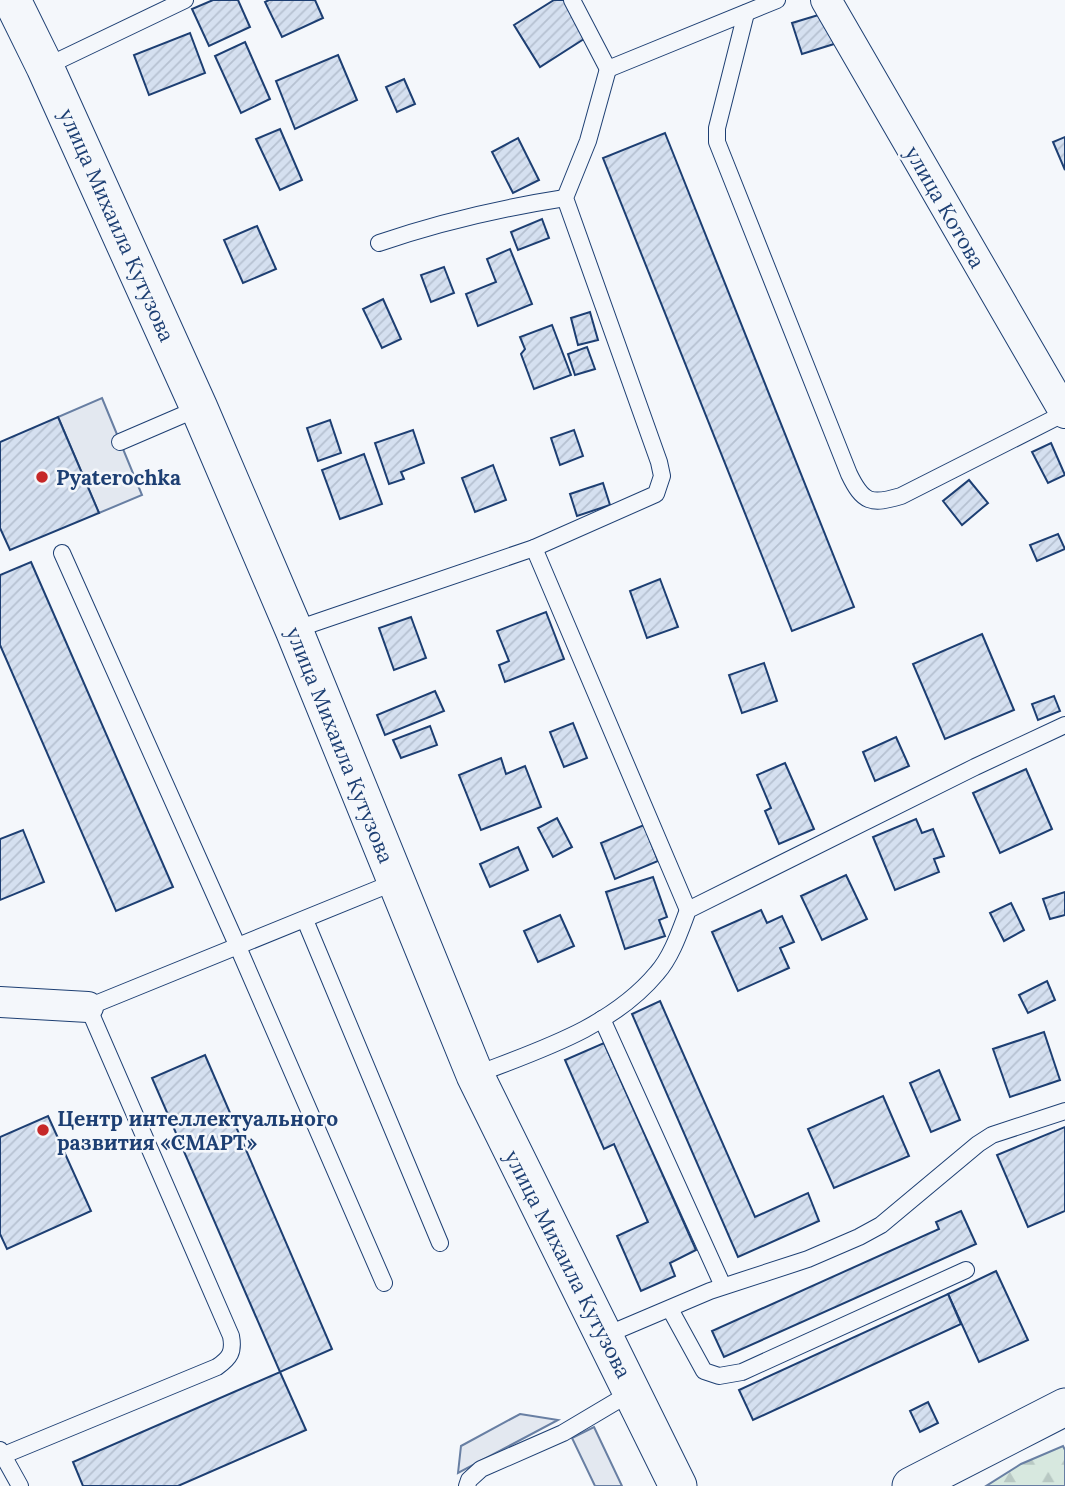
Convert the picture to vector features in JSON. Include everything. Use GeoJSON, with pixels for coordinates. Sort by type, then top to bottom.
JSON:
{"type":"FeatureCollection","features":[{"type":"Feature","properties":{"kind":"street","name":"улица Котова"},"geometry":{"type":"LineString","coordinates":[[826,0],[1065,413]]}},
{"type":"Feature","properties":{"kind":"street","name":"улица Михаила Кутузова"},"geometry":{"type":"LineString","coordinates":[[13,24],[45,67],[199,408],[294,630],[475,1075],[678,1486]]}},
{"type":"Feature","properties":{"kind":"street"},"geometry":{"type":"LineString","coordinates":[[0,1002],[88,1007]]}},
{"type":"Feature","properties":{"kind":"street"},"geometry":{"type":"LineString","coordinates":[[911,1486],[1065,1407]]}},
{"type":"Feature","properties":{"kind":"lane"},"geometry":{"type":"LineString","coordinates":[[45,67],[185,0]]}},
{"type":"Feature","properties":{"kind":"lane"},"geometry":{"type":"LineString","coordinates":[[294,630],[534,548],[656,494],[662,476],[659,462],[565,198],[588,141],[608,69],[572,0]]}},
{"type":"Feature","properties":{"kind":"lane"},"geometry":{"type":"LineString","coordinates":[[608,69],[777,0]]}},
{"type":"Feature","properties":{"kind":"lane"},"geometry":{"type":"LineString","coordinates":[[746,13],[717,128],[717,142],[849,474],[864,498],[874,502],[901,496],[1065,413]]}},
{"type":"Feature","properties":{"kind":"lane"},"geometry":{"type":"LineString","coordinates":[[379,243],[468,216],[565,198]]}},
{"type":"Feature","properties":{"kind":"lane"},"geometry":{"type":"LineString","coordinates":[[120,442],[199,408]]}},
{"type":"Feature","properties":{"kind":"lane"},"geometry":{"type":"LineString","coordinates":[[475,1075],[580,1032],[602,1019],[659,972],[688,910],[534,548]]}},
{"type":"Feature","properties":{"kind":"lane"},"geometry":{"type":"LineString","coordinates":[[62,553],[384,1283]]}},
{"type":"Feature","properties":{"kind":"lane"},"geometry":{"type":"LineString","coordinates":[[688,910],[1065,725]]}},
{"type":"Feature","properties":{"kind":"lane"},"geometry":{"type":"LineString","coordinates":[[20,1486],[2,1452],[217,1367],[228,1359],[234,1349],[231,1336],[88,1007],[395,882]]}},
{"type":"Feature","properties":{"kind":"lane"},"geometry":{"type":"LineString","coordinates":[[305,920],[440,1242]]}},
{"type":"Feature","properties":{"kind":"lane"},"geometry":{"type":"LineString","coordinates":[[602,1019],[723,1286]]}},
{"type":"Feature","properties":{"kind":"lane"},"geometry":{"type":"LineString","coordinates":[[604,1336],[723,1286],[808,1259],[859,1237],[881,1225],[992,1135],[1065,1111]]}},
{"type":"Feature","properties":{"kind":"lane"},"geometry":{"type":"LineString","coordinates":[[670,1308],[704,1371],[719,1376],[742,1372],[966,1270]]}},
{"type":"Feature","properties":{"kind":"lane"},"geometry":{"type":"LineString","coordinates":[[467,1486],[469,1480],[481,1468],[563,1433],[632,1392]]}},
{"type":"Feature","properties":{"kind":"green space"},"geometry":{"type":"Polygon","coordinates":[[[1063,1446],[1065,1486],[986,1486],[1021,1464],[1063,1446]]]}},
{"type":"Feature","properties":{"kind":"shaded area"},"geometry":{"type":"Polygon","coordinates":[[[102,398],[142,495],[99,513],[58,417],[102,398]]]}},
{"type":"Feature","properties":{"kind":"shaded area"},"geometry":{"type":"Polygon","coordinates":[[[520,1414],[558,1420],[458,1473],[461,1446],[520,1414]]]}},
{"type":"Feature","properties":{"kind":"shaded area"},"geometry":{"type":"Polygon","coordinates":[[[594,1427],[622,1486],[595,1486],[572,1438],[594,1427]]]}},
{"type":"Feature","properties":{"kind":"building"},"geometry":{"type":"Polygon","coordinates":[[[213,0],[238,0],[250,27],[209,46],[192,9],[213,0]]]}},
{"type":"Feature","properties":{"kind":"building"},"geometry":{"type":"Polygon","coordinates":[[[315,0],[323,18],[282,37],[265,2],[315,0]]]}},
{"type":"Feature","properties":{"kind":"building"},"geometry":{"type":"Polygon","coordinates":[[[554,0],[564,0],[587,37],[540,67],[514,25],[554,0]]]}},
{"type":"Feature","properties":{"kind":"building"},"geometry":{"type":"Polygon","coordinates":[[[825,13],[834,44],[802,54],[792,23],[825,13]]]}},
{"type":"Feature","properties":{"kind":"building"},"geometry":{"type":"Polygon","coordinates":[[[190,33],[205,73],[149,95],[134,55],[190,33]]]}},
{"type":"Feature","properties":{"kind":"building"},"geometry":{"type":"Polygon","coordinates":[[[245,42],[270,99],[241,113],[215,56],[245,42]]]}},
{"type":"Feature","properties":{"kind":"building"},"geometry":{"type":"Polygon","coordinates":[[[338,55],[357,100],[295,129],[276,81],[338,55]]]}},
{"type":"Feature","properties":{"kind":"building"},"geometry":{"type":"Polygon","coordinates":[[[404,79],[415,104],[397,112],[386,87],[404,79]]]}},
{"type":"Feature","properties":{"kind":"building"},"geometry":{"type":"Polygon","coordinates":[[[280,129],[302,180],[280,190],[256,139],[280,129]]]}},
{"type":"Feature","properties":{"kind":"building"},"geometry":{"type":"Polygon","coordinates":[[[665,133],[854,607],[792,631],[603,158],[665,133]]]}},
{"type":"Feature","properties":{"kind":"building"},"geometry":{"type":"Polygon","coordinates":[[[1065,137],[1065,170],[1053,142],[1065,137]]]}},
{"type":"Feature","properties":{"kind":"building"},"geometry":{"type":"Polygon","coordinates":[[[518,138],[539,180],[513,193],[492,152],[518,138]]]}},
{"type":"Feature","properties":{"kind":"building"},"geometry":{"type":"Polygon","coordinates":[[[542,219],[549,238],[518,250],[511,232],[542,219]]]}},
{"type":"Feature","properties":{"kind":"building"},"geometry":{"type":"Polygon","coordinates":[[[257,226],[276,269],[243,283],[224,240],[257,226]]]}},
{"type":"Feature","properties":{"kind":"building"},"geometry":{"type":"Polygon","coordinates":[[[510,249],[532,304],[478,326],[466,294],[496,282],[487,259],[510,249]]]}},
{"type":"Feature","properties":{"kind":"building"},"geometry":{"type":"Polygon","coordinates":[[[444,267],[454,293],[431,302],[421,275],[444,267]]]}},
{"type":"Feature","properties":{"kind":"building"},"geometry":{"type":"Polygon","coordinates":[[[383,299],[401,339],[382,348],[363,309],[383,299]]]}},
{"type":"Feature","properties":{"kind":"building"},"geometry":{"type":"Polygon","coordinates":[[[590,312],[598,340],[578,345],[571,318],[590,312]]]}},
{"type":"Feature","properties":{"kind":"building"},"geometry":{"type":"Polygon","coordinates":[[[552,325],[571,375],[534,389],[521,354],[525,349],[520,337],[552,325]]]}},
{"type":"Feature","properties":{"kind":"building"},"geometry":{"type":"Polygon","coordinates":[[[587,347],[595,369],[575,375],[568,354],[587,347]]]}},
{"type":"Feature","properties":{"kind":"building","name":"Pyaterochka"},"geometry":{"type":"Polygon","coordinates":[[[58,417],[99,513],[10,550],[0,528],[0,442],[58,417]]]}},
{"type":"Feature","properties":{"kind":"building"},"geometry":{"type":"Polygon","coordinates":[[[330,420],[341,453],[318,461],[307,428],[330,420]]]}},
{"type":"Feature","properties":{"kind":"building"},"geometry":{"type":"Polygon","coordinates":[[[413,430],[424,463],[401,472],[404,479],[389,484],[375,443],[413,430]]]}},
{"type":"Feature","properties":{"kind":"building"},"geometry":{"type":"Polygon","coordinates":[[[574,430],[583,456],[560,465],[551,438],[574,430]]]}},
{"type":"Feature","properties":{"kind":"building"},"geometry":{"type":"Polygon","coordinates":[[[1051,443],[1065,475],[1048,483],[1032,452],[1051,443]]]}},
{"type":"Feature","properties":{"kind":"building"},"geometry":{"type":"Polygon","coordinates":[[[364,454],[382,504],[340,519],[322,470],[364,454]]]}},
{"type":"Feature","properties":{"kind":"building"},"geometry":{"type":"Polygon","coordinates":[[[493,465],[506,500],[475,512],[462,478],[493,465]]]}},
{"type":"Feature","properties":{"kind":"building"},"geometry":{"type":"Polygon","coordinates":[[[969,480],[988,503],[962,525],[943,501],[969,480]]]}},
{"type":"Feature","properties":{"kind":"building"},"geometry":{"type":"Polygon","coordinates":[[[603,483],[610,505],[577,516],[570,494],[603,483]]]}},
{"type":"Feature","properties":{"kind":"building"},"geometry":{"type":"Polygon","coordinates":[[[1058,534],[1065,549],[1037,561],[1030,545],[1058,534]]]}},
{"type":"Feature","properties":{"kind":"building"},"geometry":{"type":"Polygon","coordinates":[[[31,562],[173,887],[116,911],[0,645],[0,575],[31,562]]]}},
{"type":"Feature","properties":{"kind":"building"},"geometry":{"type":"Polygon","coordinates":[[[660,579],[678,627],[647,638],[630,591],[660,579]]]}},
{"type":"Feature","properties":{"kind":"building"},"geometry":{"type":"Polygon","coordinates":[[[546,612],[564,659],[505,682],[499,665],[509,661],[497,631],[546,612]]]}},
{"type":"Feature","properties":{"kind":"building"},"geometry":{"type":"Polygon","coordinates":[[[411,617],[426,658],[394,670],[379,628],[411,617]]]}},
{"type":"Feature","properties":{"kind":"building"},"geometry":{"type":"Polygon","coordinates":[[[982,634],[1014,710],[945,739],[913,664],[982,634]]]}},
{"type":"Feature","properties":{"kind":"building"},"geometry":{"type":"Polygon","coordinates":[[[764,663],[777,701],[742,713],[729,675],[764,663]]]}},
{"type":"Feature","properties":{"kind":"building"},"geometry":{"type":"Polygon","coordinates":[[[435,691],[444,711],[385,735],[377,715],[435,691]]]}},
{"type":"Feature","properties":{"kind":"building"},"geometry":{"type":"Polygon","coordinates":[[[1054,696],[1060,711],[1038,720],[1032,704],[1054,696]]]}},
{"type":"Feature","properties":{"kind":"building"},"geometry":{"type":"Polygon","coordinates":[[[573,723],[587,758],[564,767],[550,732],[573,723]]]}},
{"type":"Feature","properties":{"kind":"building"},"geometry":{"type":"Polygon","coordinates":[[[430,726],[437,745],[401,758],[393,740],[430,726]]]}},
{"type":"Feature","properties":{"kind":"building"},"geometry":{"type":"Polygon","coordinates":[[[896,737],[909,766],[875,781],[863,752],[896,737]]]}},
{"type":"Feature","properties":{"kind":"building"},"geometry":{"type":"Polygon","coordinates":[[[501,758],[506,774],[525,766],[541,807],[481,830],[459,775],[501,758]]]}},
{"type":"Feature","properties":{"kind":"building"},"geometry":{"type":"Polygon","coordinates":[[[785,763],[814,829],[779,844],[765,811],[771,808],[757,775],[785,763]]]}},
{"type":"Feature","properties":{"kind":"building"},"geometry":{"type":"Polygon","coordinates":[[[1026,769],[1052,829],[1000,853],[973,793],[1026,769]]]}},
{"type":"Feature","properties":{"kind":"building"},"geometry":{"type":"Polygon","coordinates":[[[557,818],[572,847],[553,857],[538,828],[557,818]]]}},
{"type":"Feature","properties":{"kind":"building"},"geometry":{"type":"Polygon","coordinates":[[[916,819],[922,833],[933,829],[944,856],[934,859],[939,872],[895,890],[873,837],[916,819]]]}},
{"type":"Feature","properties":{"kind":"building"},"geometry":{"type":"Polygon","coordinates":[[[644,825],[658,861],[615,879],[601,843],[644,825]]]}},
{"type":"Feature","properties":{"kind":"building"},"geometry":{"type":"Polygon","coordinates":[[[23,830],[44,882],[0,900],[0,839],[23,830]]]}},
{"type":"Feature","properties":{"kind":"building"},"geometry":{"type":"Polygon","coordinates":[[[518,847],[528,870],[490,887],[480,864],[518,847]]]}},
{"type":"Feature","properties":{"kind":"building"},"geometry":{"type":"Polygon","coordinates":[[[846,875],[867,919],[822,940],[801,896],[846,875]]]}},
{"type":"Feature","properties":{"kind":"building"},"geometry":{"type":"Polygon","coordinates":[[[653,877],[667,917],[659,920],[665,936],[625,949],[606,892],[653,877]]]}},
{"type":"Feature","properties":{"kind":"building"},"geometry":{"type":"Polygon","coordinates":[[[1065,892],[1065,915],[1050,919],[1043,899],[1065,892]]]}},
{"type":"Feature","properties":{"kind":"building"},"geometry":{"type":"Polygon","coordinates":[[[1011,903],[1024,930],[1004,941],[990,913],[1011,903]]]}},
{"type":"Feature","properties":{"kind":"building"},"geometry":{"type":"Polygon","coordinates":[[[761,910],[767,923],[782,916],[794,942],[780,948],[789,968],[738,991],[712,932],[761,910]]]}},
{"type":"Feature","properties":{"kind":"building"},"geometry":{"type":"Polygon","coordinates":[[[560,915],[574,946],[538,962],[524,931],[560,915]]]}},
{"type":"Feature","properties":{"kind":"building"},"geometry":{"type":"Polygon","coordinates":[[[1047,981],[1055,1000],[1028,1013],[1019,995],[1047,981]]]}},
{"type":"Feature","properties":{"kind":"building"},"geometry":{"type":"Polygon","coordinates":[[[660,1001],[755,1217],[808,1193],[819,1221],[738,1257],[632,1014],[660,1001]]]}},
{"type":"Feature","properties":{"kind":"building"},"geometry":{"type":"Polygon","coordinates":[[[1044,1032],[1060,1080],[1010,1097],[993,1049],[1044,1032]]]}},
{"type":"Feature","properties":{"kind":"building"},"geometry":{"type":"Polygon","coordinates":[[[604,1043],[696,1250],[670,1263],[675,1276],[641,1291],[617,1236],[648,1222],[614,1144],[604,1149],[565,1060],[604,1043]]]}},
{"type":"Feature","properties":{"kind":"building"},"geometry":{"type":"Polygon","coordinates":[[[205,1055],[332,1349],[280,1372],[152,1078],[205,1055]]]}},
{"type":"Feature","properties":{"kind":"building"},"geometry":{"type":"Polygon","coordinates":[[[939,1070],[960,1120],[931,1132],[910,1083],[939,1070]]]}},
{"type":"Feature","properties":{"kind":"building"},"geometry":{"type":"Polygon","coordinates":[[[883,1096],[909,1156],[834,1188],[808,1129],[883,1096]]]}},
{"type":"Feature","properties":{"kind":"building"},"geometry":{"type":"Polygon","coordinates":[[[48,1116],[91,1211],[7,1249],[0,1234],[0,1137],[48,1116]]]}},
{"type":"Feature","properties":{"kind":"building"},"geometry":{"type":"Polygon","coordinates":[[[1065,1127],[1065,1211],[1028,1227],[997,1155],[1065,1127]]]}},
{"type":"Feature","properties":{"kind":"building"},"geometry":{"type":"Polygon","coordinates":[[[961,1211],[976,1244],[724,1357],[712,1331],[939,1229],[936,1222],[961,1211]]]}},
{"type":"Feature","properties":{"kind":"building"},"geometry":{"type":"Polygon","coordinates":[[[996,1271],[1028,1340],[979,1362],[948,1294],[996,1271]]]}},
{"type":"Feature","properties":{"kind":"building"},"geometry":{"type":"Polygon","coordinates":[[[948,1294],[961,1324],[753,1420],[739,1390],[948,1294]]]}},
{"type":"Feature","properties":{"kind":"building"},"geometry":{"type":"Polygon","coordinates":[[[280,1372],[306,1430],[178,1486],[83,1486],[73,1462],[280,1372]]]}},
{"type":"Feature","properties":{"kind":"building"},"geometry":{"type":"Polygon","coordinates":[[[928,1402],[938,1423],[920,1432],[910,1411],[928,1402]]]}},
{"type":"Feature","properties":{"kind":"place","name":"Pyaterochka"},"geometry":{"type":"Point","coordinates":[42,477]}},
{"type":"Feature","properties":{"kind":"place","name":"Центр интеллектуального развития «СМАРТ»"},"geometry":{"type":"Point","coordinates":[43,1130]}}]}
